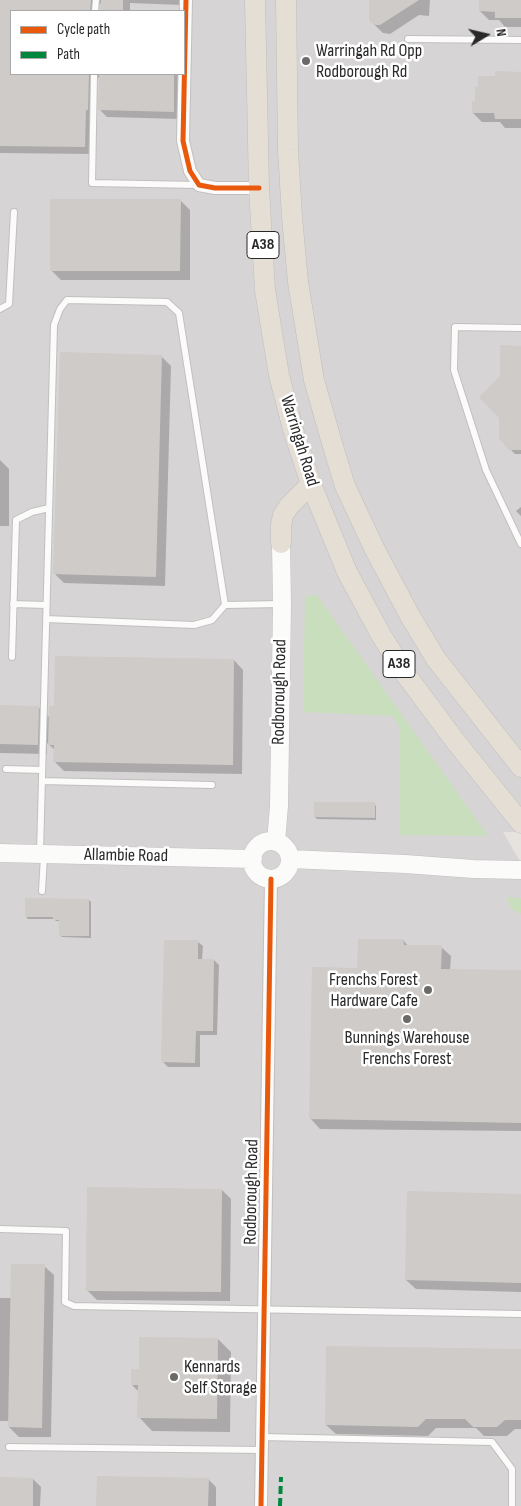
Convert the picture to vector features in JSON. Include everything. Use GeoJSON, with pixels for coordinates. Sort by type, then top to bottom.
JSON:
{"type":"FeatureCollection","features":[{"type":"Feature","properties":{"kind":"highway","name":"Warringah Road"},"geometry":{"type":"LineString","coordinates":[[255,0],[259,188],[266,290],[279,375],[294,433],[311,484],[347,572],[381,635],[406,675],[456,742],[521,823]]}},
{"type":"Feature","properties":{"kind":"highway","name":"Warringah Road"},"geometry":{"type":"LineString","coordinates":[[286,0],[288,150],[298,282],[314,380],[340,469],[375,550],[410,616],[436,659],[521,767]]}},
{"type":"Feature","properties":{"kind":"highway"},"geometry":{"type":"LineString","coordinates":[[281,543],[283,516],[289,506],[311,484]]}},
{"type":"Feature","properties":{"kind":"main road","name":"Rodborough Road"},"geometry":{"type":"LineString","coordinates":[[276,842],[282,604],[281,543]]}},
{"type":"Feature","properties":{"kind":"main road"},"geometry":{"type":"LineString","coordinates":[[270,841],[286,848],[290,859],[286,870],[277,878],[265,878],[256,870],[252,859],[260,845],[270,841]]}},
{"type":"Feature","properties":{"kind":"main road","name":"Allambie Road"},"geometry":{"type":"LineString","coordinates":[[0,853],[252,859]]}},
{"type":"Feature","properties":{"kind":"main road"},"geometry":{"type":"LineString","coordinates":[[290,859],[521,870]]}},
{"type":"Feature","properties":{"kind":"street"},"geometry":{"type":"LineString","coordinates":[[185,47],[186,0]]}},
{"type":"Feature","properties":{"kind":"street"},"geometry":{"type":"LineString","coordinates":[[184,75],[183,142],[190,171],[199,185],[215,188],[259,188]]}},
{"type":"Feature","properties":{"kind":"street","name":"Rodborough Road"},"geometry":{"type":"LineString","coordinates":[[261,1506],[271,878]]}},
{"type":"Feature","properties":{"kind":"lane"},"geometry":{"type":"LineString","coordinates":[[408,38],[521,40]]}},
{"type":"Feature","properties":{"kind":"lane"},"geometry":{"type":"LineString","coordinates":[[94,75],[92,182],[199,185]]}},
{"type":"Feature","properties":{"kind":"lane"},"geometry":{"type":"LineString","coordinates":[[0,309],[10,304],[14,212]]}},
{"type":"Feature","properties":{"kind":"lane"},"geometry":{"type":"LineString","coordinates":[[42,891],[42,770],[54,325],[60,309],[67,300],[167,302],[179,313],[225,605]]}},
{"type":"Feature","properties":{"kind":"lane"},"geometry":{"type":"LineString","coordinates":[[521,328],[455,327],[454,370],[486,470],[521,544]]}},
{"type":"Feature","properties":{"kind":"lane"},"geometry":{"type":"LineString","coordinates":[[12,657],[16,520],[32,512],[49,508]]}},
{"type":"Feature","properties":{"kind":"lane"},"geometry":{"type":"LineString","coordinates":[[13,604],[46,605]]}},
{"type":"Feature","properties":{"kind":"lane"},"geometry":{"type":"LineString","coordinates":[[46,619],[194,625],[212,620],[225,605],[282,604]]}},
{"type":"Feature","properties":{"kind":"lane"},"geometry":{"type":"LineString","coordinates":[[6,769],[42,770]]}},
{"type":"Feature","properties":{"kind":"lane"},"geometry":{"type":"LineString","coordinates":[[42,781],[212,785]]}},
{"type":"Feature","properties":{"kind":"lane"},"geometry":{"type":"LineString","coordinates":[[0,1229],[66,1231],[65,1302],[74,1306],[521,1314]]}},
{"type":"Feature","properties":{"kind":"lane"},"geometry":{"type":"LineString","coordinates":[[9,1447],[492,1442],[512,1469],[512,1506]]}},
{"type":"Feature","properties":{"kind":"shaded area"},"geometry":{"type":"Polygon","coordinates":[[[0,0],[521,0],[521,832],[503,832],[521,863],[521,1506],[0,1506],[0,0]]]}},
{"type":"Feature","properties":{"kind":"green space"},"geometry":{"type":"Polygon","coordinates":[[[316,594],[488,836],[399,835],[399,727],[393,716],[303,712],[305,597],[316,594]]]}},
{"type":"Feature","properties":{"kind":"green space"},"geometry":{"type":"Polygon","coordinates":[[[506,897],[521,898],[521,914],[511,909],[506,897]]]}},
{"type":"Feature","properties":{"kind":"building"},"geometry":{"type":"Polygon","coordinates":[[[0,0],[91,0],[90,10],[10,10],[10,75],[89,75],[85,147],[0,146],[0,0]]]}},
{"type":"Feature","properties":{"kind":"building"},"geometry":{"type":"Polygon","coordinates":[[[101,0],[123,0],[123,10],[100,10],[101,0]]]}},
{"type":"Feature","properties":{"kind":"building"},"geometry":{"type":"Polygon","coordinates":[[[369,0],[419,0],[380,25],[376,25],[370,22],[369,19],[369,0]]]}},
{"type":"Feature","properties":{"kind":"building"},"geometry":{"type":"Polygon","coordinates":[[[479,0],[521,0],[521,18],[495,18],[495,12],[479,11],[479,0]]]}},
{"type":"Feature","properties":{"kind":"building"},"geometry":{"type":"Polygon","coordinates":[[[495,71],[521,72],[521,119],[495,119],[494,113],[472,113],[472,101],[475,101],[475,87],[478,87],[478,76],[495,76],[495,71]]]}},
{"type":"Feature","properties":{"kind":"building"},"geometry":{"type":"Polygon","coordinates":[[[99,75],[174,75],[174,112],[98,110],[99,75]]]}},
{"type":"Feature","properties":{"kind":"building"},"geometry":{"type":"Polygon","coordinates":[[[50,199],[181,199],[180,271],[50,271],[50,199]]]}},
{"type":"Feature","properties":{"kind":"building"},"geometry":{"type":"Polygon","coordinates":[[[500,345],[521,346],[521,450],[509,450],[499,439],[499,418],[479,397],[500,376],[500,345]]]}},
{"type":"Feature","properties":{"kind":"building"},"geometry":{"type":"Polygon","coordinates":[[[60,352],[162,355],[156,577],[53,574],[60,352]]]}},
{"type":"Feature","properties":{"kind":"building"},"geometry":{"type":"Polygon","coordinates":[[[55,656],[234,659],[233,765],[53,762],[54,745],[48,745],[49,706],[54,706],[55,656]]]}},
{"type":"Feature","properties":{"kind":"building"},"geometry":{"type":"Polygon","coordinates":[[[0,705],[39,706],[38,745],[0,744],[0,705]]]}},
{"type":"Feature","properties":{"kind":"building"},"geometry":{"type":"Polygon","coordinates":[[[314,802],[375,802],[375,818],[314,817],[314,802]]]}},
{"type":"Feature","properties":{"kind":"building"},"geometry":{"type":"Polygon","coordinates":[[[25,898],[89,899],[89,936],[59,936],[59,920],[53,920],[53,917],[25,917],[25,898]]]}},
{"type":"Feature","properties":{"kind":"building"},"geometry":{"type":"Polygon","coordinates":[[[358,939],[403,939],[404,945],[442,945],[441,969],[521,970],[521,1123],[309,1119],[312,967],[357,968],[358,939]]]}},
{"type":"Feature","properties":{"kind":"building"},"geometry":{"type":"Polygon","coordinates":[[[164,940],[198,940],[198,959],[214,959],[213,1031],[196,1031],[195,1063],[161,1062],[164,940]]]}},
{"type":"Feature","properties":{"kind":"building"},"geometry":{"type":"Polygon","coordinates":[[[87,1187],[222,1189],[221,1292],[86,1291],[87,1187]]]}},
{"type":"Feature","properties":{"kind":"building"},"geometry":{"type":"Polygon","coordinates":[[[407,1191],[521,1194],[521,1283],[405,1280],[407,1191]]]}},
{"type":"Feature","properties":{"kind":"building"},"geometry":{"type":"Polygon","coordinates":[[[11,1264],[45,1264],[42,1428],[8,1427],[11,1264]]]}},
{"type":"Feature","properties":{"kind":"building","name":"Kennards Self Storage"},"geometry":{"type":"Polygon","coordinates":[[[139,1337],[218,1338],[217,1419],[137,1418],[138,1385],[131,1385],[131,1369],[139,1369],[139,1337]]]}},
{"type":"Feature","properties":{"kind":"building"},"geometry":{"type":"Polygon","coordinates":[[[326,1346],[521,1349],[521,1420],[505,1420],[497,1427],[473,1427],[465,1419],[426,1419],[418,1427],[325,1425],[326,1346]]]}},
{"type":"Feature","properties":{"kind":"building"},"geometry":{"type":"Polygon","coordinates":[[[97,1476],[209,1478],[208,1506],[96,1506],[97,1476]]]}},
{"type":"Feature","properties":{"kind":"building"},"geometry":{"type":"Polygon","coordinates":[[[0,1477],[33,1478],[33,1506],[0,1506],[0,1477]]]}},
{"type":"Feature","properties":{"kind":"marked path"},"geometry":{"type":"LineString","coordinates":[[280,1506],[281,1477]]}},
{"type":"Feature","properties":{"kind":"cycle path"},"geometry":{"type":"LineString","coordinates":[[185,47],[186,0]]}},
{"type":"Feature","properties":{"kind":"cycle path"},"geometry":{"type":"LineString","coordinates":[[184,75],[183,141],[190,171],[199,185],[215,188],[259,188]]}},
{"type":"Feature","properties":{"kind":"cycle path"},"geometry":{"type":"LineString","coordinates":[[261,1506],[271,879]]}},
{"type":"Feature","properties":{"kind":"place","name":"Warringah Rd Opp Rodborough Rd"},"geometry":{"type":"Point","coordinates":[306,61]}},
{"type":"Feature","properties":{"kind":"place","name":"Frenchs Forest Hardware Cafe"},"geometry":{"type":"Point","coordinates":[428,990]}},
{"type":"Feature","properties":{"kind":"place","name":"Bunnings Warehouse Frenchs Forest"},"geometry":{"type":"Point","coordinates":[407,1019]}},
{"type":"Feature","properties":{"kind":"place","name":"Kennards Self Storage"},"geometry":{"type":"Point","coordinates":[174,1377]}}]}
